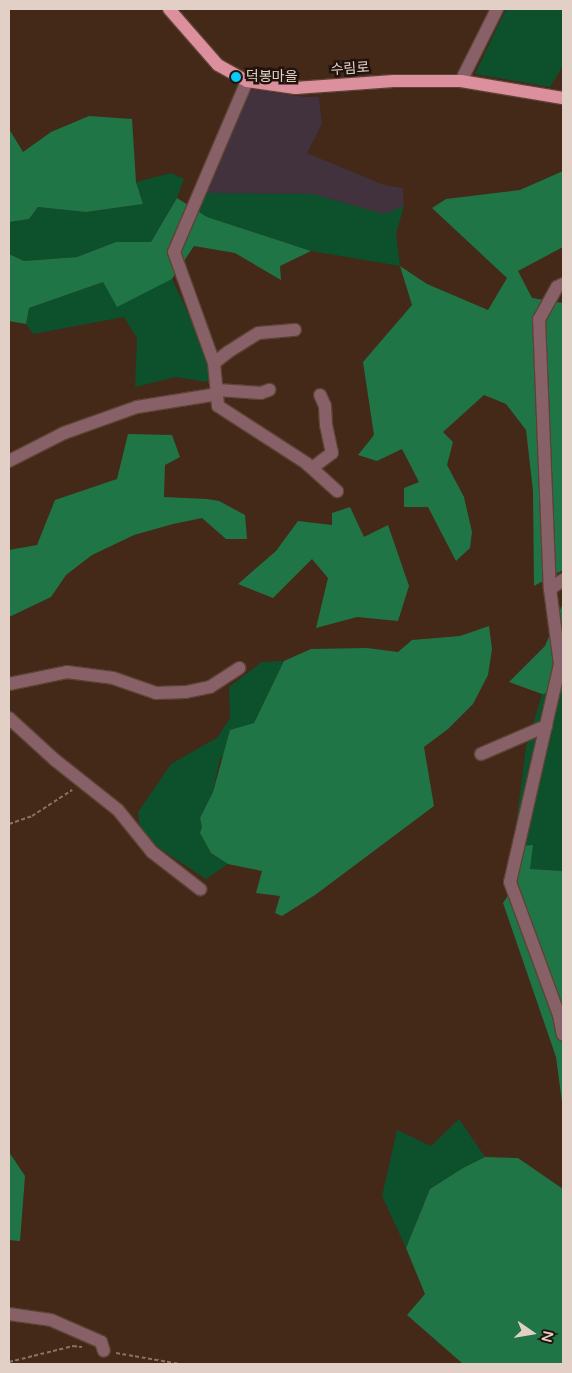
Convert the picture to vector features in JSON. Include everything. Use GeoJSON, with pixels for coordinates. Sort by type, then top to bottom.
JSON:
{"type":"FeatureCollection","features":[{"type":"Feature","properties":{"kind":"main road","name":"수림로"},"geometry":{"type":"LineString","coordinates":[[168,9],[218,65],[246,82],[295,88],[394,82],[461,81],[563,98]]}},
{"type":"Feature","properties":{"kind":"street"},"geometry":{"type":"LineString","coordinates":[[461,81],[497,9]]}},
{"type":"Feature","properties":{"kind":"street"},"geometry":{"type":"LineString","coordinates":[[246,82],[174,252],[214,364],[218,406],[312,468],[337,491]]}},
{"type":"Feature","properties":{"kind":"street"},"geometry":{"type":"LineString","coordinates":[[563,284],[557,287],[539,319],[550,589],[560,664],[510,882],[560,1015],[563,1035]]}},
{"type":"Feature","properties":{"kind":"street"},"geometry":{"type":"LineString","coordinates":[[214,364],[228,352],[259,333],[295,330]]}},
{"type":"Feature","properties":{"kind":"street"},"geometry":{"type":"LineString","coordinates":[[9,461],[64,433],[137,407],[218,392],[261,393],[269,390]]}},
{"type":"Feature","properties":{"kind":"street"},"geometry":{"type":"LineString","coordinates":[[312,468],[332,453],[326,425],[325,406],[320,395]]}},
{"type":"Feature","properties":{"kind":"street"},"geometry":{"type":"LineString","coordinates":[[550,589],[563,580]]}},
{"type":"Feature","properties":{"kind":"street"},"geometry":{"type":"LineString","coordinates":[[9,684],[67,672],[113,678],[156,693],[186,692],[210,687],[239,668]]}},
{"type":"Feature","properties":{"kind":"street"},"geometry":{"type":"LineString","coordinates":[[9,718],[54,760],[118,810],[152,852],[200,889]]}},
{"type":"Feature","properties":{"kind":"street"},"geometry":{"type":"LineString","coordinates":[[481,754],[546,726]]}},
{"type":"Feature","properties":{"kind":"street"},"geometry":{"type":"LineString","coordinates":[[9,1314],[51,1320],[101,1342],[104,1351]]}},
{"type":"Feature","properties":{"kind":"path"},"geometry":{"type":"LineString","coordinates":[[9,824],[32,816],[83,783]]}},
{"type":"Feature","properties":{"kind":"path"},"geometry":{"type":"LineString","coordinates":[[144,1364],[146,1358]]}},
{"type":"Feature","properties":{"kind":"shaded area"},"geometry":{"type":"Polygon","coordinates":[[[247,89],[305,97],[319,97],[322,124],[307,153],[384,185],[403,188],[404,206],[384,214],[313,194],[204,193],[247,89]]]}},
{"type":"Feature","properties":{"kind":"green space"},"geometry":{"type":"Polygon","coordinates":[[[506,9],[563,9],[563,66],[550,87],[475,74],[506,9]]]}},
{"type":"Feature","properties":{"kind":"green space"},"geometry":{"type":"Polygon","coordinates":[[[89,116],[132,119],[136,182],[143,204],[86,212],[38,207],[29,219],[9,222],[9,129],[23,152],[51,132],[89,116]]]}},
{"type":"Feature","properties":{"kind":"green space"},"geometry":{"type":"Polygon","coordinates":[[[563,171],[563,247],[518,271],[532,298],[563,303],[563,570],[534,586],[533,491],[526,430],[506,404],[484,395],[443,432],[453,442],[447,465],[464,497],[472,532],[470,548],[456,561],[428,507],[404,507],[404,488],[419,482],[402,449],[377,461],[358,455],[374,435],[363,362],[412,305],[400,266],[427,284],[488,310],[507,278],[432,208],[446,199],[520,190],[563,171]]]}},
{"type":"Feature","properties":{"kind":"green space"},"geometry":{"type":"Polygon","coordinates":[[[171,173],[184,179],[177,198],[151,242],[116,242],[77,257],[24,261],[9,254],[9,222],[29,219],[38,207],[87,212],[143,204],[136,182],[171,173]]]}},
{"type":"Feature","properties":{"kind":"green space"},"geometry":{"type":"Polygon","coordinates":[[[204,193],[313,194],[384,214],[404,206],[396,234],[400,266],[311,251],[207,217],[197,211],[204,193]]]}},
{"type":"Feature","properties":{"kind":"green space"},"geometry":{"type":"Polygon","coordinates":[[[177,198],[207,217],[311,251],[280,266],[281,280],[235,253],[194,246],[172,279],[117,307],[103,282],[29,308],[26,324],[9,321],[9,254],[24,261],[77,257],[116,242],[151,242],[177,198]]]}},
{"type":"Feature","properties":{"kind":"green space"},"geometry":{"type":"Polygon","coordinates":[[[172,279],[192,321],[210,373],[207,382],[176,377],[135,387],[137,338],[124,317],[33,334],[26,324],[29,308],[103,282],[117,306],[172,279]]]}},
{"type":"Feature","properties":{"kind":"green space"},"geometry":{"type":"Polygon","coordinates":[[[128,434],[172,435],[180,457],[165,465],[164,497],[219,501],[245,515],[247,539],[226,539],[202,518],[134,535],[92,555],[66,575],[51,597],[9,617],[9,550],[37,545],[55,500],[117,479],[128,434]]]}},
{"type":"Feature","properties":{"kind":"green space"},"geometry":{"type":"Polygon","coordinates":[[[350,507],[364,537],[388,525],[409,586],[398,621],[357,617],[316,628],[328,578],[312,559],[273,598],[238,584],[276,551],[298,521],[332,525],[332,513],[350,507]]]}},
{"type":"Feature","properties":{"kind":"green space"},"geometry":{"type":"Polygon","coordinates":[[[563,603],[563,692],[542,694],[509,682],[545,646],[563,603]]]}},
{"type":"Feature","properties":{"kind":"green space"},"geometry":{"type":"Polygon","coordinates":[[[489,626],[492,649],[488,675],[473,704],[448,729],[424,747],[434,806],[315,895],[282,916],[275,913],[280,896],[256,893],[262,871],[228,864],[211,853],[200,833],[202,827],[200,818],[213,792],[230,730],[254,723],[284,661],[311,649],[367,648],[398,652],[412,640],[460,636],[489,626]]]}},
{"type":"Feature","properties":{"kind":"green space"},"geometry":{"type":"Polygon","coordinates":[[[284,661],[254,723],[220,759],[213,792],[200,818],[202,827],[200,833],[211,853],[228,864],[206,879],[159,848],[140,830],[138,812],[171,764],[218,737],[230,718],[229,687],[262,662],[284,661]]]}},
{"type":"Feature","properties":{"kind":"green space"},"geometry":{"type":"Polygon","coordinates":[[[563,692],[563,871],[530,869],[513,847],[526,747],[542,694],[563,692]]]}},
{"type":"Feature","properties":{"kind":"green space"},"geometry":{"type":"Polygon","coordinates":[[[533,845],[530,869],[563,871],[563,1110],[556,1057],[503,903],[507,897],[513,847],[533,845]]]}},
{"type":"Feature","properties":{"kind":"green space"},"geometry":{"type":"Polygon","coordinates":[[[459,1119],[485,1157],[463,1168],[430,1189],[406,1248],[382,1196],[397,1130],[431,1146],[459,1119]]]}},
{"type":"Feature","properties":{"kind":"green space"},"geometry":{"type":"Polygon","coordinates":[[[9,1152],[25,1176],[20,1241],[9,1240],[9,1152]]]}},
{"type":"Feature","properties":{"kind":"green space"},"geometry":{"type":"Polygon","coordinates":[[[485,1157],[518,1158],[563,1189],[563,1364],[463,1364],[407,1315],[425,1294],[406,1248],[430,1189],[463,1168],[485,1157]]]}},
{"type":"Feature","properties":{"kind":"place","name":"덕봉마을"},"geometry":{"type":"Point","coordinates":[236,77]}}]}
